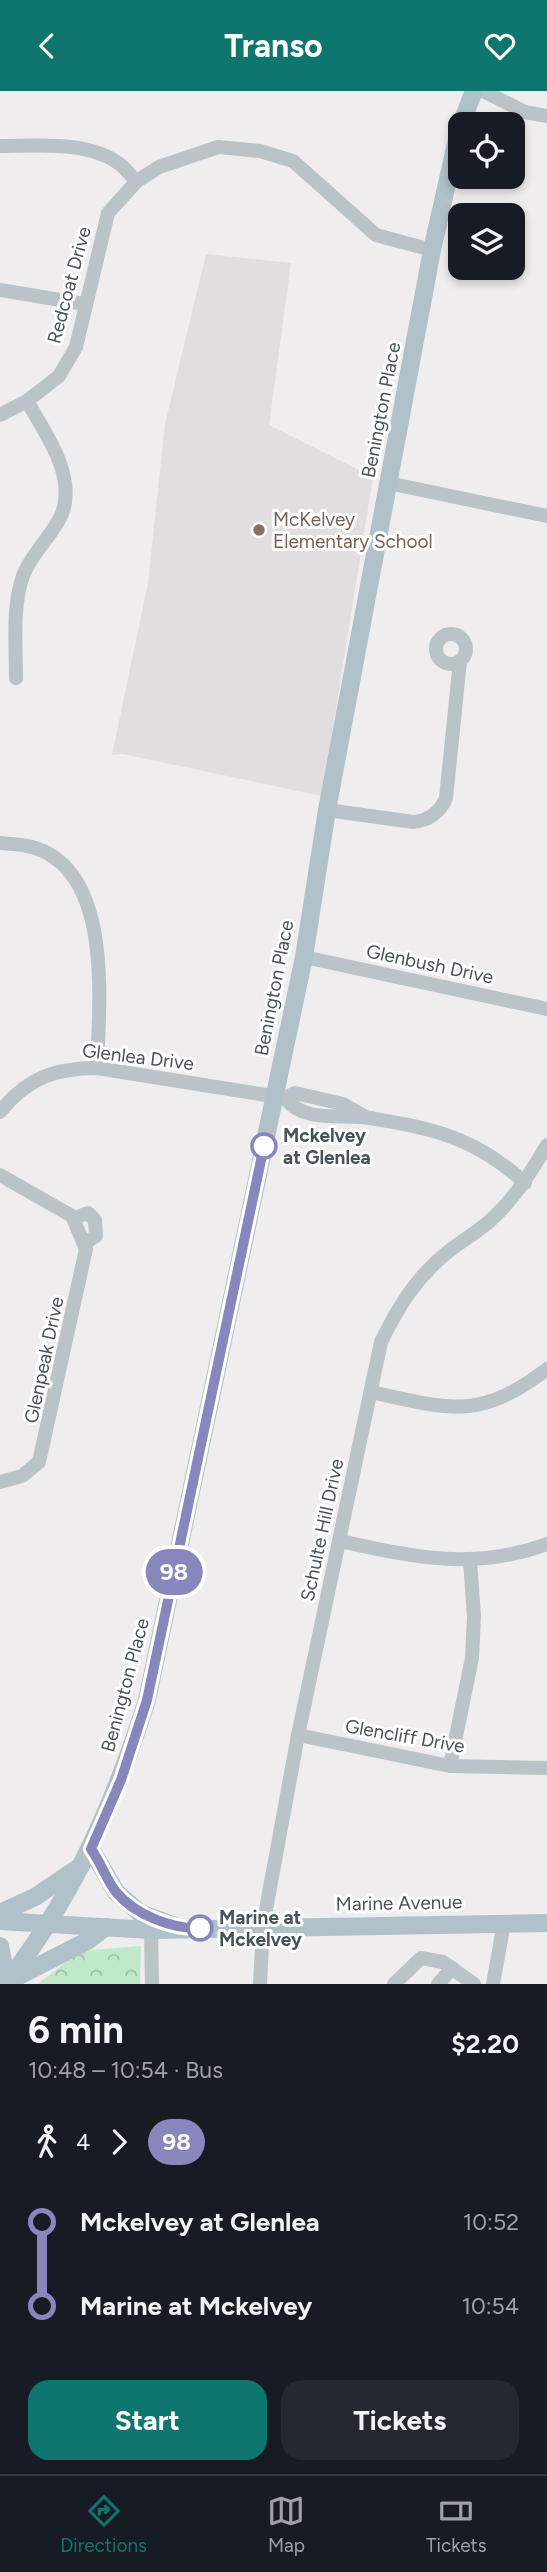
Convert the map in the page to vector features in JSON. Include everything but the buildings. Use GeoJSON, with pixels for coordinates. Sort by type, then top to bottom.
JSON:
{"type":"FeatureCollection","features":[{"type":"Feature","properties":{"kind":"main road","name":"Benington Place"},"geometry":{"type":"LineString","coordinates":[[466,112],[474,91]]}},
{"type":"Feature","properties":{"kind":"main road","name":"Benington Place"},"geometry":{"type":"LineString","coordinates":[[6,1983],[48,1925],[88,1857],[121,1780],[147,1700],[280,1097],[327,810],[432,250],[448,181]]}},
{"type":"Feature","properties":{"kind":"main road"},"geometry":{"type":"LineString","coordinates":[[0,1913],[36,1897],[88,1857],[116,1892],[140,1913],[183,1929]]}},
{"type":"Feature","properties":{"kind":"main road","name":"Marine Avenue"},"geometry":{"type":"LineString","coordinates":[[0,1921],[151,1930],[547,1923]]}},
{"type":"Feature","properties":{"kind":"main road"},"geometry":{"type":"LineString","coordinates":[[0,1946],[6,1983],[87,1941],[106,1927]]}},
{"type":"Feature","properties":{"kind":"street"},"geometry":{"type":"LineString","coordinates":[[483,91],[525,112],[547,116]]}},
{"type":"Feature","properties":{"kind":"street"},"geometry":{"type":"LineString","coordinates":[[0,146],[58,146],[102,155],[121,165],[137,181]]}},
{"type":"Feature","properties":{"kind":"street","name":"Redcoat Drive"},"geometry":{"type":"LineString","coordinates":[[0,415],[27,401],[59,376],[76,347],[84,304],[108,212],[137,181],[159,167],[218,147],[260,151],[293,161],[376,235],[432,250]]}},
{"type":"Feature","properties":{"kind":"street"},"geometry":{"type":"LineString","coordinates":[[0,290],[84,304]]}},
{"type":"Feature","properties":{"kind":"street"},"geometry":{"type":"LineString","coordinates":[[16,678],[18,606],[23,574],[62,515],[65,485],[58,457],[27,401]]}},
{"type":"Feature","properties":{"kind":"street"},"geometry":{"type":"LineString","coordinates":[[388,483],[547,516]]}},
{"type":"Feature","properties":{"kind":"street"},"geometry":{"type":"LineString","coordinates":[[327,810],[421,822],[442,809],[446,798],[460,661]]}},
{"type":"Feature","properties":{"kind":"street"},"geometry":{"type":"LineString","coordinates":[[0,843],[33,847],[55,859],[73,876],[93,919],[100,977],[97,1068]]}},
{"type":"Feature","properties":{"kind":"street","name":"Glenbush Drive"},"geometry":{"type":"LineString","coordinates":[[304,957],[547,1009]]}},
{"type":"Feature","properties":{"kind":"street","name":"Glenlea Drive"},"geometry":{"type":"LineString","coordinates":[[0,1112],[14,1094],[45,1075],[69,1068],[97,1068],[280,1097],[295,1093],[356,1109],[366,1117],[443,1134],[484,1151],[525,1183]]}},
{"type":"Feature","properties":{"kind":"street","name":"Schulte Hill Drive"},"geometry":{"type":"LineString","coordinates":[[260,1984],[263,1926],[298,1735],[381,1342],[400,1303],[446,1253],[492,1220],[525,1183],[547,1145]]}},
{"type":"Feature","properties":{"kind":"street","name":"Glenpeak Drive"},"geometry":{"type":"LineString","coordinates":[[0,1175],[74,1218],[85,1244],[86,1256],[39,1462],[22,1476],[0,1482]]}},
{"type":"Feature","properties":{"kind":"street"},"geometry":{"type":"LineString","coordinates":[[371,1392],[464,1409],[510,1396],[547,1369]]}},
{"type":"Feature","properties":{"kind":"street"},"geometry":{"type":"LineString","coordinates":[[340,1541],[435,1560],[470,1561],[525,1552],[547,1544]]}},
{"type":"Feature","properties":{"kind":"street"},"geometry":{"type":"LineString","coordinates":[[450,1766],[472,1658],[474,1616],[470,1561]]}},
{"type":"Feature","properties":{"kind":"street","name":"Glencliff Drive"},"geometry":{"type":"LineString","coordinates":[[298,1735],[450,1766],[547,1768]]}},
{"type":"Feature","properties":{"kind":"street"},"geometry":{"type":"LineString","coordinates":[[493,1984],[505,1923]]}},
{"type":"Feature","properties":{"kind":"street"},"geometry":{"type":"LineString","coordinates":[[151,1930],[152,1984]]}},
{"type":"Feature","properties":{"kind":"street"},"geometry":{"type":"LineString","coordinates":[[394,1984],[421,1958],[443,1962],[474,1984]]}},
{"type":"Feature","properties":{"kind":"street"},"geometry":{"type":"LineString","coordinates":[[438,1984],[452,1968]]}},
{"type":"Feature","properties":{"kind":"shaded area","name":"McKelvey Elementary School"},"geometry":{"type":"Polygon","coordinates":[[[206,254],[291,263],[269,425],[373,477],[322,796],[123,754],[112,755],[148,583],[165,424],[206,254]]]}},
{"type":"Feature","properties":{"kind":"green space"},"geometry":{"type":"Polygon","coordinates":[[[141,1946],[140,1984],[38,1984],[80,1951],[141,1946]]]}},
{"type":"Feature","properties":{"kind":"bus line","name":"98"},"geometry":{"type":"LineString","coordinates":[[200,1928],[183,1929],[140,1913],[116,1892],[103,1865],[91,1849],[121,1780],[147,1700],[264,1146]]}},
{"type":"Feature","properties":{"kind":"place","name":"McKelvey Elementary School"},"geometry":{"type":"Point","coordinates":[259,530]}},
{"type":"Feature","properties":{"kind":"place","name":"Mckelvey at Glenlea"},"geometry":{"type":"Point","coordinates":[264,1146]}},
{"type":"Feature","properties":{"kind":"place","name":"Marine at Mckelvey"},"geometry":{"type":"Point","coordinates":[200,1928]}}]}
